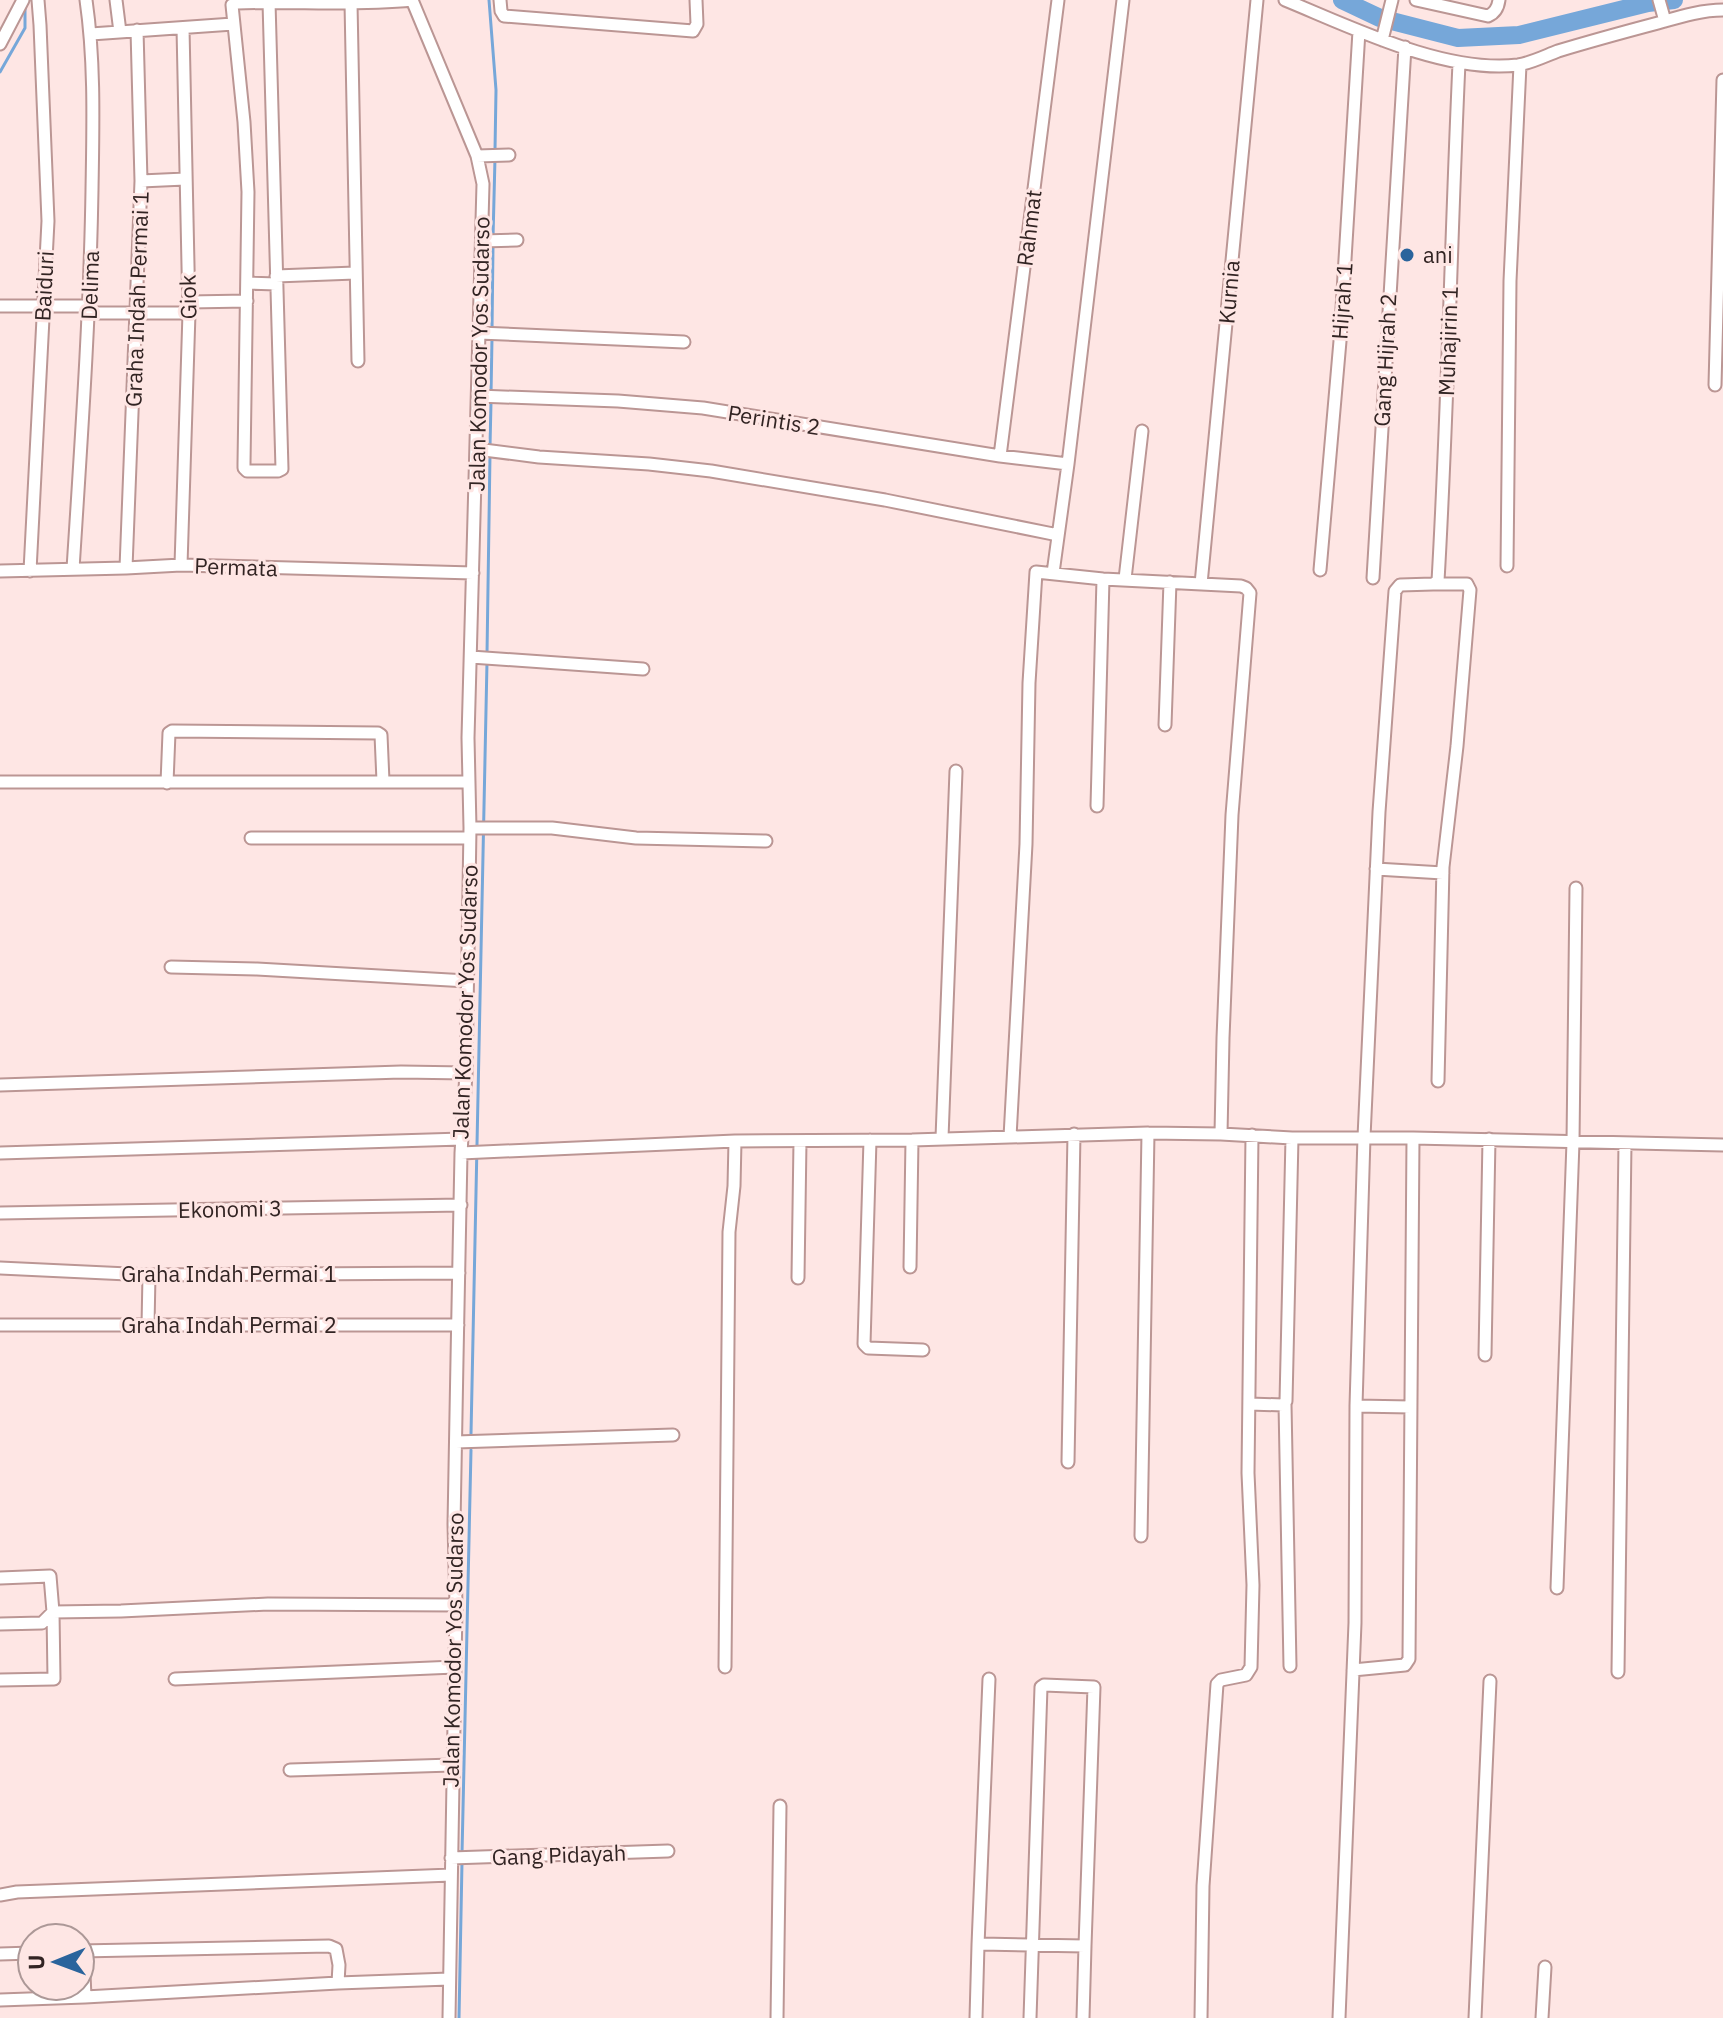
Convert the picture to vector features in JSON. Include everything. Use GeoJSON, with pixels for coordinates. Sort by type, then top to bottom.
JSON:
{"type":"FeatureCollection","features":[{"type":"Feature","properties":{"kind":"street"},"geometry":{"type":"LineString","coordinates":[[0,44],[23,0]]}},
{"type":"Feature","properties":{"kind":"street","name":"Baiduri"},"geometry":{"type":"LineString","coordinates":[[30,571],[48,221],[38,0]]}},
{"type":"Feature","properties":{"kind":"street","name":"Delima"},"geometry":{"type":"LineString","coordinates":[[73,569],[89,310],[93,146],[91,34],[86,0]]}},
{"type":"Feature","properties":{"kind":"street"},"geometry":{"type":"LineString","coordinates":[[116,0],[120,32]]}},
{"type":"Feature","properties":{"kind":"street"},"geometry":{"type":"LineString","coordinates":[[269,2],[282,469],[247,471],[244,468],[244,384],[248,192],[232,5],[234,4],[269,2],[288,1],[351,3],[412,0]]}},
{"type":"Feature","properties":{"kind":"street","name":"Jalan Komodor Yos Sudarso"},"geometry":{"type":"LineString","coordinates":[[412,0],[483,156],[483,396],[473,573],[476,658],[468,782],[473,831],[462,1139],[466,1153],[459,1273],[454,1524],[454,1858],[451,1875],[449,2018]]}},
{"type":"Feature","properties":{"kind":"street"},"geometry":{"type":"LineString","coordinates":[[500,0],[504,16],[693,31],[697,24],[696,0]]}},
{"type":"Feature","properties":{"kind":"street","name":"Rahmat"},"geometry":{"type":"LineString","coordinates":[[1000,456],[1058,0]]}},
{"type":"Feature","properties":{"kind":"street"},"geometry":{"type":"LineString","coordinates":[[1053,573],[1123,0]]}},
{"type":"Feature","properties":{"kind":"street","name":"Kurnia"},"geometry":{"type":"LineString","coordinates":[[1201,584],[1257,0]]}},
{"type":"Feature","properties":{"kind":"street"},"geometry":{"type":"LineString","coordinates":[[1285,0],[1303,3],[1382,40],[1459,63],[1520,65],[1664,17],[1723,10]]}},
{"type":"Feature","properties":{"kind":"street"},"geometry":{"type":"LineString","coordinates":[[1416,0],[1488,16],[1498,6],[1499,0]]}},
{"type":"Feature","properties":{"kind":"street"},"geometry":{"type":"LineString","coordinates":[[1659,0],[1664,17]]}},
{"type":"Feature","properties":{"kind":"street"},"geometry":{"type":"LineString","coordinates":[[351,3],[358,361]]}},
{"type":"Feature","properties":{"kind":"street"},"geometry":{"type":"LineString","coordinates":[[1382,40],[1392,3]]}},
{"type":"Feature","properties":{"kind":"street"},"geometry":{"type":"LineString","coordinates":[[91,34],[233,24]]}},
{"type":"Feature","properties":{"kind":"street","name":"Giok"},"geometry":{"type":"LineString","coordinates":[[181,565],[189,307],[183,28]]}},
{"type":"Feature","properties":{"kind":"street","name":"Graha Indah Permai 1"},"geometry":{"type":"LineString","coordinates":[[126,568],[141,181],[137,30]]}},
{"type":"Feature","properties":{"kind":"street","name":"Hijrah 1"},"geometry":{"type":"LineString","coordinates":[[1320,570],[1340,341],[1359,31]]}},
{"type":"Feature","properties":{"kind":"street","name":"Gang Hijrah 2"},"geometry":{"type":"LineString","coordinates":[[1373,578],[1405,47]]}},
{"type":"Feature","properties":{"kind":"street","name":"Muhajirin 1"},"geometry":{"type":"LineString","coordinates":[[1433,584],[1438,581],[1459,63]]}},
{"type":"Feature","properties":{"kind":"street"},"geometry":{"type":"LineString","coordinates":[[1507,566],[1510,281],[1520,65]]}},
{"type":"Feature","properties":{"kind":"street"},"geometry":{"type":"LineString","coordinates":[[1715,385],[1723,80]]}},
{"type":"Feature","properties":{"kind":"street"},"geometry":{"type":"LineString","coordinates":[[483,156],[505,155]]}},
{"type":"Feature","properties":{"kind":"street"},"geometry":{"type":"LineString","coordinates":[[141,181],[185,179]]}},
{"type":"Feature","properties":{"kind":"street"},"geometry":{"type":"LineString","coordinates":[[484,241],[517,240]]}},
{"type":"Feature","properties":{"kind":"street"},"geometry":{"type":"LineString","coordinates":[[248,283],[355,273]]}},
{"type":"Feature","properties":{"kind":"street"},"geometry":{"type":"LineString","coordinates":[[0,306],[137,312],[247,301]]}},
{"type":"Feature","properties":{"kind":"street"},"geometry":{"type":"LineString","coordinates":[[484,333],[684,342]]}},
{"type":"Feature","properties":{"kind":"street","name":"Perintis 2"},"geometry":{"type":"LineString","coordinates":[[483,396],[603,400],[703,408],[1000,456],[1068,464]]}},
{"type":"Feature","properties":{"kind":"street"},"geometry":{"type":"LineString","coordinates":[[1125,579],[1142,431]]}},
{"type":"Feature","properties":{"kind":"street"},"geometry":{"type":"LineString","coordinates":[[481,450],[711,471],[885,500],[1058,535]]}},
{"type":"Feature","properties":{"kind":"street","name":"Permata"},"geometry":{"type":"LineString","coordinates":[[0,571],[181,565],[473,573]]}},
{"type":"Feature","properties":{"kind":"street"},"geometry":{"type":"LineString","coordinates":[[1010,1137],[1026,844],[1029,683],[1036,572],[1103,579],[1241,586],[1250,593],[1232,815],[1221,1134]]}},
{"type":"Feature","properties":{"kind":"street"},"geometry":{"type":"LineString","coordinates":[[1097,806],[1103,579]]}},
{"type":"Feature","properties":{"kind":"street"},"geometry":{"type":"LineString","coordinates":[[1165,725],[1170,582]]}},
{"type":"Feature","properties":{"kind":"street"},"geometry":{"type":"LineString","coordinates":[[1339,2018],[1353,1670],[1356,1406],[1364,1137],[1376,869],[1395,591],[1400,585],[1467,584],[1470,590],[1443,873],[1438,1081]]}},
{"type":"Feature","properties":{"kind":"street"},"geometry":{"type":"LineString","coordinates":[[476,658],[643,669]]}},
{"type":"Feature","properties":{"kind":"street"},"geometry":{"type":"LineString","coordinates":[[167,783],[169,733],[172,731],[378,733],[381,735],[383,781]]}},
{"type":"Feature","properties":{"kind":"street"},"geometry":{"type":"LineString","coordinates":[[942,1138],[956,771]]}},
{"type":"Feature","properties":{"kind":"street"},"geometry":{"type":"LineString","coordinates":[[0,782],[468,782]]}},
{"type":"Feature","properties":{"kind":"street"},"geometry":{"type":"LineString","coordinates":[[251,838],[552,828],[636,838],[766,841]]}},
{"type":"Feature","properties":{"kind":"street"},"geometry":{"type":"LineString","coordinates":[[1376,869],[1443,873]]}},
{"type":"Feature","properties":{"kind":"street"},"geometry":{"type":"LineString","coordinates":[[1557,1588],[1573,1142],[1576,888]]}},
{"type":"Feature","properties":{"kind":"street"},"geometry":{"type":"LineString","coordinates":[[171,967],[467,981]]}},
{"type":"Feature","properties":{"kind":"street"},"geometry":{"type":"LineString","coordinates":[[0,1085],[401,1072],[466,1073]]}},
{"type":"Feature","properties":{"kind":"street"},"geometry":{"type":"LineString","coordinates":[[1141,1536],[1148,1133]]}},
{"type":"Feature","properties":{"kind":"street"},"geometry":{"type":"LineString","coordinates":[[466,1153],[735,1141],[912,1140],[1148,1133],[1723,1145]]}},
{"type":"Feature","properties":{"kind":"street"},"geometry":{"type":"LineString","coordinates":[[1068,1462],[1074,1134]]}},
{"type":"Feature","properties":{"kind":"street"},"geometry":{"type":"LineString","coordinates":[[1201,2018],[1203,1886],[1217,1684],[1221,1680],[1246,1675],[1251,1667],[1253,1585],[1248,1473],[1252,1135]]}},
{"type":"Feature","properties":{"kind":"street"},"geometry":{"type":"LineString","coordinates":[[1290,1666],[1285,1404],[1292,1138]]}},
{"type":"Feature","properties":{"kind":"street"},"geometry":{"type":"LineString","coordinates":[[1353,1670],[1405,1665],[1409,1659],[1413,1138]]}},
{"type":"Feature","properties":{"kind":"street"},"geometry":{"type":"LineString","coordinates":[[0,1153],[462,1139]]}},
{"type":"Feature","properties":{"kind":"street"},"geometry":{"type":"LineString","coordinates":[[1485,1355],[1489,1139]]}},
{"type":"Feature","properties":{"kind":"street"},"geometry":{"type":"LineString","coordinates":[[870,1140],[864,1344],[868,1348],[923,1350]]}},
{"type":"Feature","properties":{"kind":"street"},"geometry":{"type":"LineString","coordinates":[[910,1267],[912,1140]]}},
{"type":"Feature","properties":{"kind":"street"},"geometry":{"type":"LineString","coordinates":[[725,1667],[729,1232],[735,1141]]}},
{"type":"Feature","properties":{"kind":"street"},"geometry":{"type":"LineString","coordinates":[[798,1278],[800,1141]]}},
{"type":"Feature","properties":{"kind":"street"},"geometry":{"type":"LineString","coordinates":[[1618,1672],[1625,1143]]}},
{"type":"Feature","properties":{"kind":"street","name":"Ekonomi 3"},"geometry":{"type":"LineString","coordinates":[[0,1213],[461,1205]]}},
{"type":"Feature","properties":{"kind":"street","name":"Graha Indah Permai 1"},"geometry":{"type":"LineString","coordinates":[[0,1268],[149,1275],[459,1273]]}},
{"type":"Feature","properties":{"kind":"street"},"geometry":{"type":"LineString","coordinates":[[148,1326],[149,1275]]}},
{"type":"Feature","properties":{"kind":"street","name":"Graha Indah Permai 2"},"geometry":{"type":"LineString","coordinates":[[0,1325],[458,1325]]}},
{"type":"Feature","properties":{"kind":"street"},"geometry":{"type":"LineString","coordinates":[[1249,1404],[1285,1404]]}},
{"type":"Feature","properties":{"kind":"street"},"geometry":{"type":"LineString","coordinates":[[1356,1406],[1411,1407]]}},
{"type":"Feature","properties":{"kind":"street"},"geometry":{"type":"LineString","coordinates":[[456,1442],[673,1435]]}},
{"type":"Feature","properties":{"kind":"street"},"geometry":{"type":"LineString","coordinates":[[0,1578],[50,1576],[54,1679],[0,1680]]}},
{"type":"Feature","properties":{"kind":"street"},"geometry":{"type":"LineString","coordinates":[[0,1624],[42,1623],[53,1612],[268,1604],[456,1605]]}},
{"type":"Feature","properties":{"kind":"street"},"geometry":{"type":"LineString","coordinates":[[175,1679],[455,1667]]}},
{"type":"Feature","properties":{"kind":"street"},"geometry":{"type":"LineString","coordinates":[[976,2018],[989,1679]]}},
{"type":"Feature","properties":{"kind":"street"},"geometry":{"type":"LineString","coordinates":[[1475,2018],[1490,1681]]}},
{"type":"Feature","properties":{"kind":"street"},"geometry":{"type":"LineString","coordinates":[[1030,2018],[1041,1687],[1044,1685],[1095,1689],[1083,2018]]}},
{"type":"Feature","properties":{"kind":"street"},"geometry":{"type":"LineString","coordinates":[[290,1770],[452,1765]]}},
{"type":"Feature","properties":{"kind":"street"},"geometry":{"type":"LineString","coordinates":[[777,2018],[780,1806]]}},
{"type":"Feature","properties":{"kind":"street","name":"Gang Pidayah"},"geometry":{"type":"LineString","coordinates":[[454,1858],[668,1851]]}},
{"type":"Feature","properties":{"kind":"street"},"geometry":{"type":"LineString","coordinates":[[0,1895],[451,1875]]}},
{"type":"Feature","properties":{"kind":"street"},"geometry":{"type":"LineString","coordinates":[[978,1945],[1085,1946]]}},
{"type":"Feature","properties":{"kind":"street"},"geometry":{"type":"LineString","coordinates":[[96,1951],[329,1946],[336,1949],[338,1983]]}},
{"type":"Feature","properties":{"kind":"street"},"geometry":{"type":"LineString","coordinates":[[1542,2018],[1545,1967]]}},
{"type":"Feature","properties":{"kind":"street"},"geometry":{"type":"LineString","coordinates":[[96,1996],[449,1979]]}},
{"type":"Feature","properties":{"kind":"waterway"},"geometry":{"type":"LineString","coordinates":[[489,0],[496,90],[495,150]]}},
{"type":"Feature","properties":{"kind":"waterway"},"geometry":{"type":"LineString","coordinates":[[1342,0],[1380,18],[1458,38],[1519,35],[1648,3],[1674,0]]}},
{"type":"Feature","properties":{"kind":"waterway"},"geometry":{"type":"LineString","coordinates":[[0,72],[25,28],[25,7]]}},
{"type":"Feature","properties":{"kind":"waterway"},"geometry":{"type":"LineString","coordinates":[[493,238],[495,158]]}},
{"type":"Feature","properties":{"kind":"waterway"},"geometry":{"type":"LineString","coordinates":[[492,330],[493,246]]}},
{"type":"Feature","properties":{"kind":"waterway"},"geometry":{"type":"LineString","coordinates":[[491,394],[492,338]]}},
{"type":"Feature","properties":{"kind":"waterway"},"geometry":{"type":"LineString","coordinates":[[490,446],[491,402]]}},
{"type":"Feature","properties":{"kind":"waterway"},"geometry":{"type":"LineString","coordinates":[[487,654],[490,454]]}},
{"type":"Feature","properties":{"kind":"waterway"},"geometry":{"type":"LineString","coordinates":[[471,1434],[487,662]]}},
{"type":"Feature","properties":{"kind":"waterway"},"geometry":{"type":"LineString","coordinates":[[462,1854],[471,1450]]}},
{"type":"Feature","properties":{"kind":"waterway"},"geometry":{"type":"LineString","coordinates":[[459,2018],[462,1862]]}},
{"type":"Feature","properties":{"kind":"place","name":"ani"},"geometry":{"type":"Point","coordinates":[1407,255]}}]}
